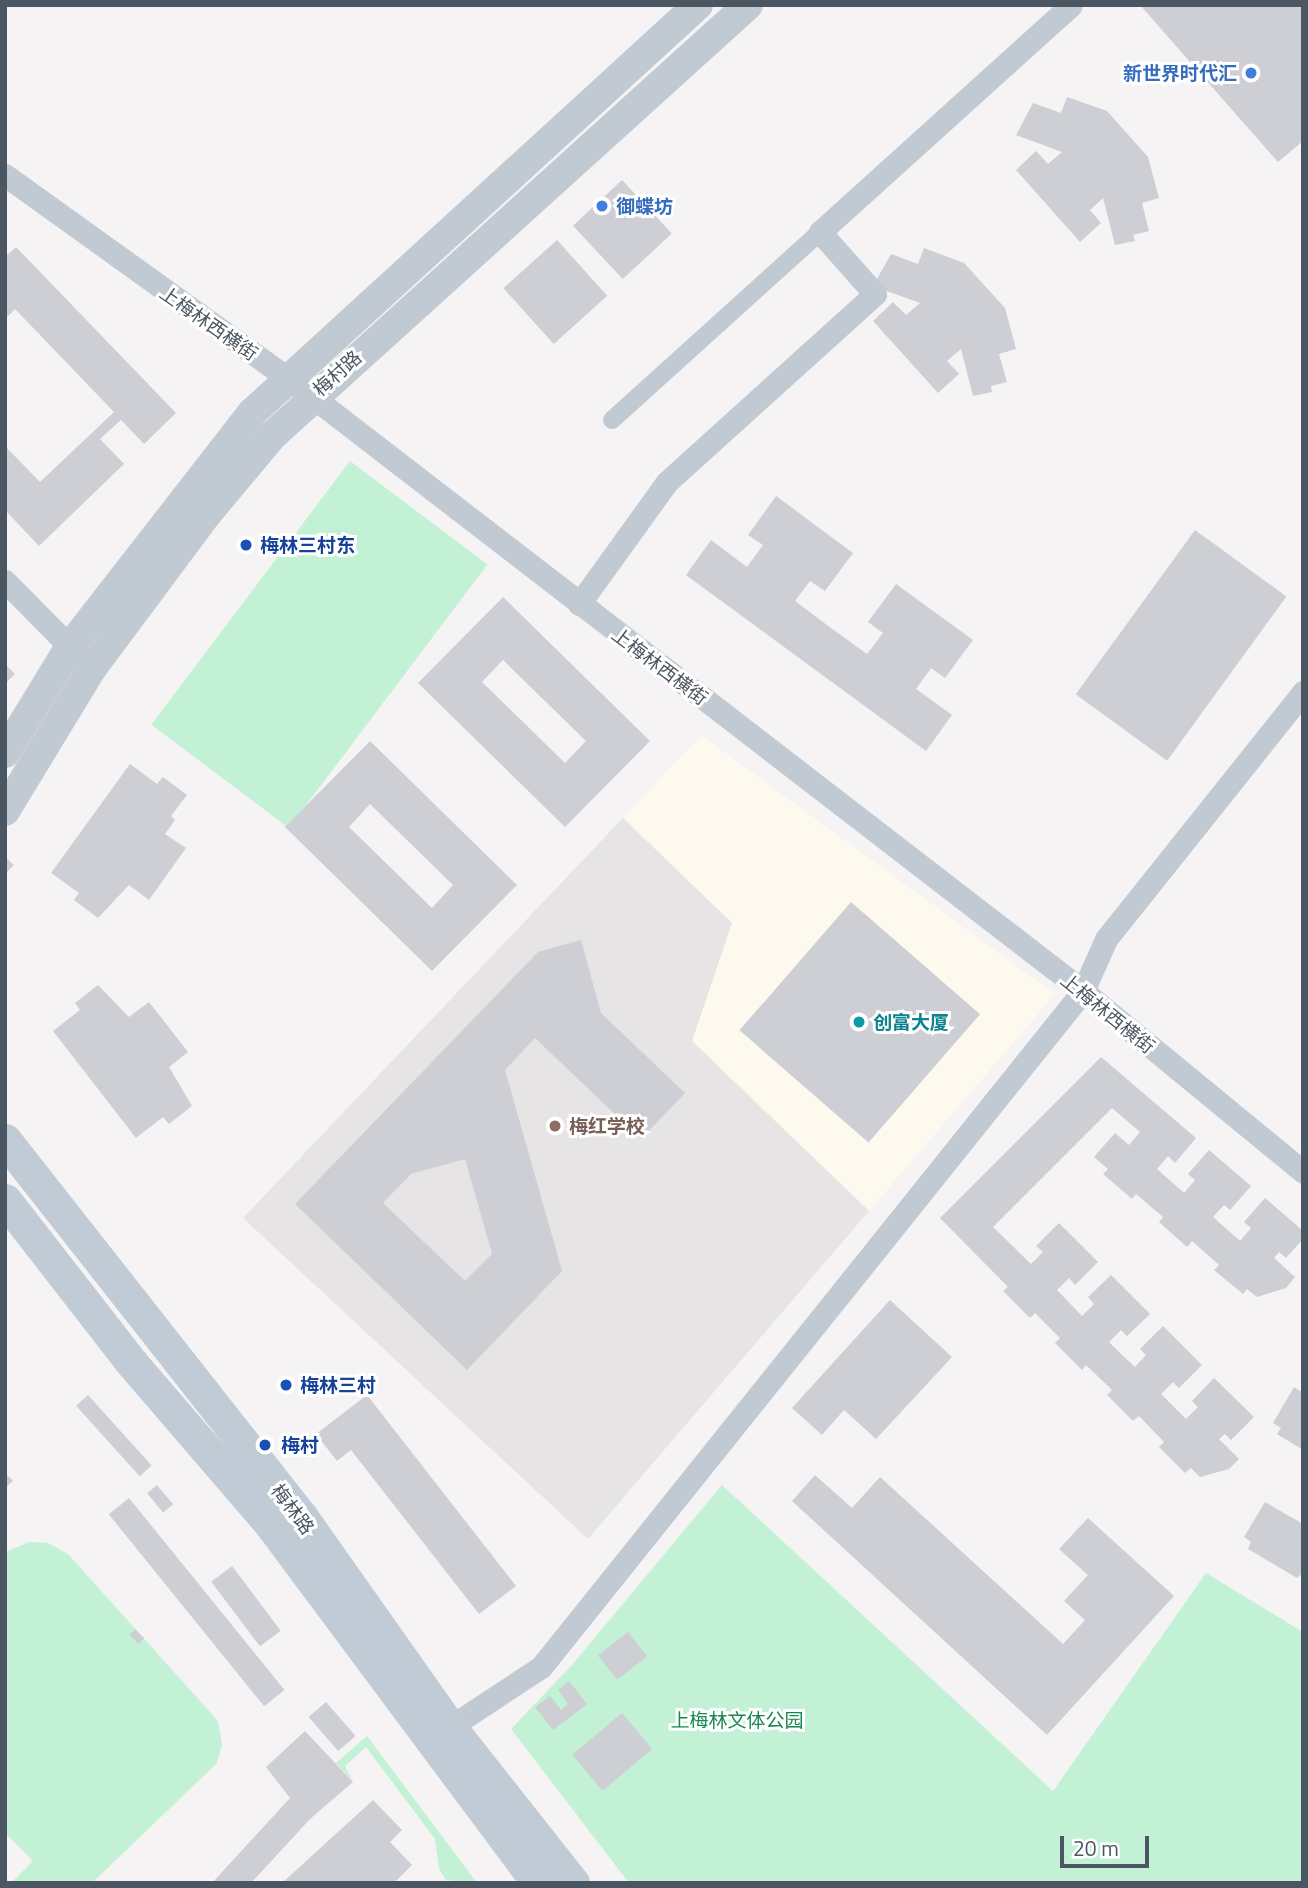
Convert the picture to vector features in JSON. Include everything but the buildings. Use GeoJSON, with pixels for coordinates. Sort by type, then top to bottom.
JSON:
{"type":"FeatureCollection","features":[{"type":"Feature","properties":{"kind":"main road","name":"梅林路"},"geometry":{"type":"LineString","coordinates":[[5,1140],[301,1516],[450,1727],[573,1883]]}},
{"type":"Feature","properties":{"kind":"main road","name":"梅林路"},"geometry":{"type":"LineString","coordinates":[[5,1200],[131,1362],[271,1525],[538,1883]]}},
{"type":"Feature","properties":{"kind":"street","name":"梅村路"},"geometry":{"type":"LineString","coordinates":[[5,753],[69,648],[253,412],[698,5]]}},
{"type":"Feature","properties":{"kind":"street","name":"梅村路"},"geometry":{"type":"LineString","coordinates":[[5,811],[92,668],[206,515],[311,396],[748,5]]}},
{"type":"Feature","properties":{"kind":"street"},"geometry":{"type":"LineString","coordinates":[[612,420],[1072,5]]}},
{"type":"Feature","properties":{"kind":"street","name":"上梅林西横街"},"geometry":{"type":"LineString","coordinates":[[5,175],[288,378],[1083,991],[1303,1172]]}},
{"type":"Feature","properties":{"kind":"street"},"geometry":{"type":"LineString","coordinates":[[579,604],[667,482],[875,294],[820,232]]}},
{"type":"Feature","properties":{"kind":"street"},"geometry":{"type":"LineString","coordinates":[[5,581],[69,648],[92,668]]}},
{"type":"Feature","properties":{"kind":"street"},"geometry":{"type":"LineString","coordinates":[[450,1727],[541,1667],[1083,991],[1106,939],[1303,692]]}},
{"type":"Feature","properties":{"kind":"shaded area","name":"创富大厦"},"geometry":{"type":"Polygon","coordinates":[[[701,735],[1055,994],[869,1211],[692,1041],[732,923],[623,818],[701,735]]]}},
{"type":"Feature","properties":{"kind":"shaded area","name":"梅红学校"},"geometry":{"type":"Polygon","coordinates":[[[623,818],[732,923],[692,1041],[869,1211],[588,1539],[243,1218],[623,818]]]}},
{"type":"Feature","properties":{"kind":"green space"},"geometry":{"type":"Polygon","coordinates":[[[350,461],[487,565],[289,828],[151,725],[350,461]]]}},
{"type":"Feature","properties":{"kind":"green space","name":"上梅林文体公园"},"geometry":{"type":"Polygon","coordinates":[[[722,1485],[1053,1791],[1206,1573],[1303,1632],[1303,1883],[629,1883],[511,1729],[572,1665],[722,1485]]]}},
{"type":"Feature","properties":{"kind":"green space"},"geometry":{"type":"Polygon","coordinates":[[[29,1542],[48,1543],[68,1554],[218,1721],[222,1745],[217,1763],[92,1883],[11,1883],[33,1861],[5,1833],[5,1552],[29,1542]]]}},
{"type":"Feature","properties":{"kind":"green space"},"geometry":{"type":"Polygon","coordinates":[[[367,1736],[477,1883],[446,1880],[439,1869],[435,1839],[366,1747],[345,1766],[352,1780],[336,1763],[367,1736]]]}},
{"type":"Feature","properties":{"kind":"place","name":"新世界时代汇"},"geometry":{"type":"Point","coordinates":[1251,73]}},
{"type":"Feature","properties":{"kind":"place","name":"御蝶坊"},"geometry":{"type":"Point","coordinates":[602,206]}},
{"type":"Feature","properties":{"kind":"place","name":"梅林三村东"},"geometry":{"type":"Point","coordinates":[246,545]}},
{"type":"Feature","properties":{"kind":"place","name":"创富大厦"},"geometry":{"type":"Point","coordinates":[859,1022]}},
{"type":"Feature","properties":{"kind":"place","name":"梅红学校"},"geometry":{"type":"Point","coordinates":[555,1126]}},
{"type":"Feature","properties":{"kind":"place","name":"梅林三村"},"geometry":{"type":"Point","coordinates":[286,1385]}},
{"type":"Feature","properties":{"kind":"place","name":"梅村"},"geometry":{"type":"Point","coordinates":[265,1445]}}]}
